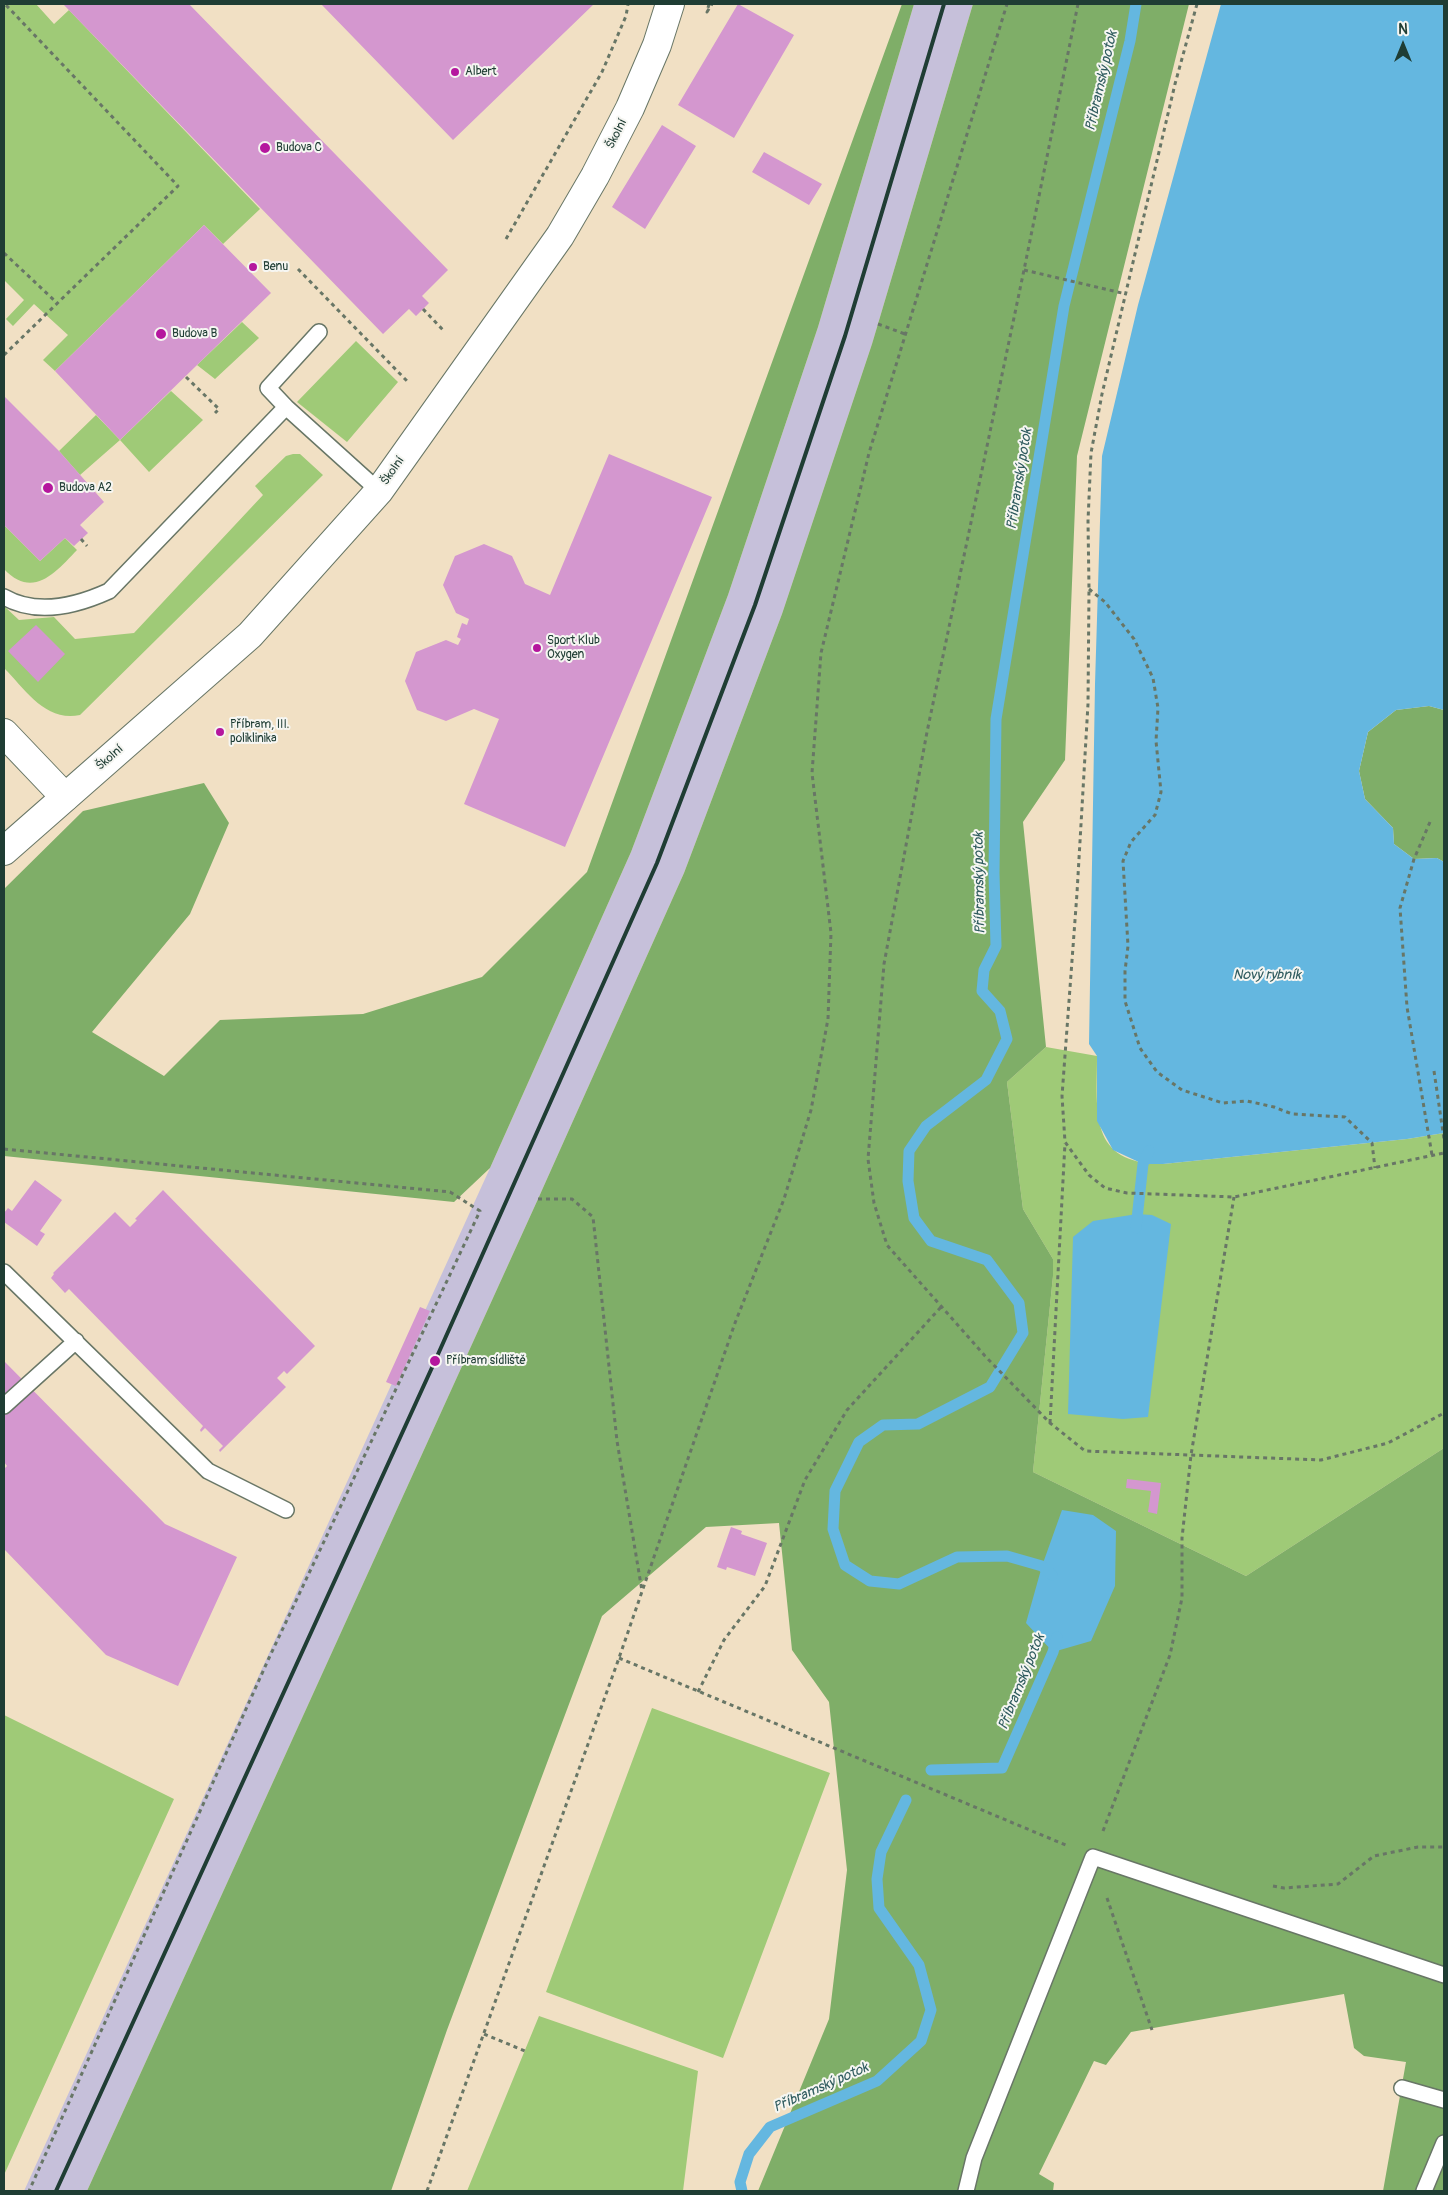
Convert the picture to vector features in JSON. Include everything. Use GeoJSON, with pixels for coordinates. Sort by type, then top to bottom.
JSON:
{"type":"FeatureCollection","features":[{"type":"Feature","properties":{"kind":"street","name":"Školní"},"geometry":{"type":"LineString","coordinates":[[4,851],[250,635],[379,491],[560,236],[595,176],[630,108],[657,45],[670,4]]}},
{"type":"Feature","properties":{"kind":"street"},"geometry":{"type":"LineString","coordinates":[[4,733],[65,798]]}},
{"type":"Feature","properties":{"kind":"lane"},"geometry":{"type":"LineString","coordinates":[[319,332],[268,388],[379,491]]}},
{"type":"Feature","properties":{"kind":"lane"},"geometry":{"type":"LineString","coordinates":[[4,597],[16,604],[35,608],[85,601],[109,591],[286,406]]}},
{"type":"Feature","properties":{"kind":"lane"},"geometry":{"type":"LineString","coordinates":[[4,1272],[208,1471],[286,1510]]}},
{"type":"Feature","properties":{"kind":"lane"},"geometry":{"type":"LineString","coordinates":[[4,1406],[76,1341]]}},
{"type":"Feature","properties":{"kind":"lane"},"geometry":{"type":"LineString","coordinates":[[966,2191],[974,2158],[1093,1856],[1444,1975]]}},
{"type":"Feature","properties":{"kind":"lane"},"geometry":{"type":"LineString","coordinates":[[1402,2088],[1444,2100]]}},
{"type":"Feature","properties":{"kind":"lane"},"geometry":{"type":"LineString","coordinates":[[1424,2191],[1444,2143]]}},
{"type":"Feature","properties":{"kind":"path"},"geometry":{"type":"LineString","coordinates":[[4,354],[178,186],[5,4]]}},
{"type":"Feature","properties":{"kind":"path"},"geometry":{"type":"LineString","coordinates":[[506,240],[602,72],[626,16],[628,4]]}},
{"type":"Feature","properties":{"kind":"path"},"geometry":{"type":"LineString","coordinates":[[427,2191],[619,1658],[735,1323],[784,1199],[811,1110],[828,1019],[831,934],[812,773],[821,653],[869,453],[1007,4]]}},
{"type":"Feature","properties":{"kind":"path"},"geometry":{"type":"LineString","coordinates":[[1078,4],[928,732],[884,964],[868,1159],[874,1203],[887,1245],[984,1356],[1050,1423],[1085,1451],[1321,1460],[1388,1443],[1444,1413]]}},
{"type":"Feature","properties":{"kind":"path"},"geometry":{"type":"LineString","coordinates":[[1050,1423],[1065,1142],[1062,1096],[1077,893],[1088,704],[1088,521],[1091,453],[1102,394],[1175,84],[1197,4]]}},
{"type":"Feature","properties":{"kind":"path"},"geometry":{"type":"LineString","coordinates":[[4,253],[57,303]]}},
{"type":"Feature","properties":{"kind":"path"},"geometry":{"type":"LineString","coordinates":[[298,269],[407,381]]}},
{"type":"Feature","properties":{"kind":"path"},"geometry":{"type":"LineString","coordinates":[[1024,270],[1126,294]]}},
{"type":"Feature","properties":{"kind":"path"},"geometry":{"type":"LineString","coordinates":[[423,309],[443,330]]}},
{"type":"Feature","properties":{"kind":"path"},"geometry":{"type":"LineString","coordinates":[[878,324],[905,334]]}},
{"type":"Feature","properties":{"kind":"path"},"geometry":{"type":"LineString","coordinates":[[186,377],[219,409],[215,414]]}},
{"type":"Feature","properties":{"kind":"path"},"geometry":{"type":"LineString","coordinates":[[81,539],[88,546]]}},
{"type":"Feature","properties":{"kind":"path"},"geometry":{"type":"LineString","coordinates":[[1089,589],[1105,602],[1134,639],[1153,678],[1158,708],[1156,741],[1161,792],[1155,814],[1131,842],[1123,861],[1128,946],[1124,1000],[1140,1048],[1157,1072],[1182,1090],[1223,1103],[1247,1100],[1292,1114],[1345,1117],[1372,1143],[1375,1168]]}},
{"type":"Feature","properties":{"kind":"path"},"geometry":{"type":"LineString","coordinates":[[1430,822],[1414,859],[1400,908],[1407,1007],[1432,1155]]}},
{"type":"Feature","properties":{"kind":"path"},"geometry":{"type":"LineString","coordinates":[[1434,1071],[1444,1139]]}},
{"type":"Feature","properties":{"kind":"path"},"geometry":{"type":"LineString","coordinates":[[1065,1142],[1089,1175],[1105,1188],[1127,1193],[1234,1197],[1444,1153]]}},
{"type":"Feature","properties":{"kind":"path"},"geometry":{"type":"LineString","coordinates":[[4,1149],[450,1192],[480,1211],[269,1658],[29,2191]]}},
{"type":"Feature","properties":{"kind":"path"},"geometry":{"type":"LineString","coordinates":[[1152,2030],[1093,1856],[1170,1655],[1182,1598],[1182,1538],[1192,1455],[1234,1197]]}},
{"type":"Feature","properties":{"kind":"path"},"geometry":{"type":"LineString","coordinates":[[538,1199],[572,1199],[593,1217],[617,1441],[642,1591]]}},
{"type":"Feature","properties":{"kind":"path"},"geometry":{"type":"LineString","coordinates":[[698,1692],[724,1640],[765,1586],[805,1480],[847,1410],[941,1307]]}},
{"type":"Feature","properties":{"kind":"path"},"geometry":{"type":"LineString","coordinates":[[619,1658],[1093,1856]]}},
{"type":"Feature","properties":{"kind":"path"},"geometry":{"type":"LineString","coordinates":[[1265,1884],[1284,1888],[1338,1884],[1374,1856],[1418,1847],[1444,1847]]}},
{"type":"Feature","properties":{"kind":"path"},"geometry":{"type":"LineString","coordinates":[[484,2034],[525,2051]]}},
{"type":"Feature","properties":{"kind":"shaded area"},"geometry":{"type":"Polygon","coordinates":[[[914,4],[973,4],[872,344],[782,614],[684,873],[538,1199],[87,2191],[24,2191],[490,1168],[631,852],[728,595],[818,327],[914,4]]]}},
{"type":"Feature","properties":{"kind":"green space"},"geometry":{"type":"Polygon","coordinates":[[[4,4],[36,4],[54,24],[69,10],[260,209],[223,244],[204,225],[55,371],[43,360],[68,335],[34,304],[13,326],[6,319],[24,300],[4,280],[4,4]]]}},
{"type":"Feature","properties":{"kind":"green space"},"geometry":{"type":"Polygon","coordinates":[[[902,4],[914,4],[818,327],[728,595],[631,852],[490,1168],[454,1202],[4,1156],[4,889],[83,811],[204,783],[229,823],[190,914],[92,1032],[164,1076],[220,1020],[363,1014],[482,977],[587,872],[902,4]]]}},
{"type":"Feature","properties":{"kind":"green space"},"geometry":{"type":"Polygon","coordinates":[[[973,4],[1189,4],[1077,456],[1065,760],[1023,822],[1046,1047],[1007,1082],[1023,1209],[1053,1259],[1053,1276],[1033,1472],[1246,1576],[1444,1448],[1444,2191],[1383,2191],[1406,2062],[1364,2056],[1354,2048],[1344,1994],[1131,2032],[1106,2065],[1094,2061],[1039,2174],[1054,2183],[1053,2191],[758,2191],[829,2019],[847,1870],[829,1702],[792,1650],[779,1523],[706,1527],[602,1616],[447,2030],[391,2191],[87,2191],[538,1199],[684,873],[782,614],[872,344],[973,4]]]}},
{"type":"Feature","properties":{"kind":"green space"},"geometry":{"type":"Polygon","coordinates":[[[242,322],[259,338],[215,379],[197,365],[242,322]]]}},
{"type":"Feature","properties":{"kind":"green space"},"geometry":{"type":"Polygon","coordinates":[[[356,341],[398,382],[347,442],[297,402],[356,341]]]}},
{"type":"Feature","properties":{"kind":"green space"},"geometry":{"type":"Polygon","coordinates":[[[171,391],[203,420],[149,472],[120,440],[171,391]]]}},
{"type":"Feature","properties":{"kind":"green space"},"geometry":{"type":"Polygon","coordinates":[[[96,415],[120,440],[80,475],[59,451],[96,415]]]}},
{"type":"Feature","properties":{"kind":"green space"},"geometry":{"type":"Polygon","coordinates":[[[300,454],[323,475],[80,715],[56,714],[46,709],[28,694],[4,668],[4,606],[19,620],[54,617],[75,639],[134,633],[263,495],[255,486],[286,456],[300,454]]]}},
{"type":"Feature","properties":{"kind":"green space"},"geometry":{"type":"Polygon","coordinates":[[[4,525],[40,561],[65,538],[77,550],[52,574],[34,582],[25,582],[15,578],[4,569],[4,525]]]}},
{"type":"Feature","properties":{"kind":"green space"},"geometry":{"type":"Polygon","coordinates":[[[1429,706],[1444,710],[1444,862],[1437,858],[1414,859],[1394,844],[1393,828],[1365,799],[1359,771],[1368,732],[1396,710],[1429,706]]]}},
{"type":"Feature","properties":{"kind":"green space"},"geometry":{"type":"Polygon","coordinates":[[[1046,1047],[1097,1056],[1098,1115],[1102,1131],[1109,1145],[1121,1155],[1139,1162],[1163,1164],[1407,1139],[1444,1133],[1444,1448],[1246,1576],[1033,1472],[1053,1276],[1053,1259],[1023,1209],[1007,1082],[1046,1047]]]}},
{"type":"Feature","properties":{"kind":"green space"},"geometry":{"type":"Polygon","coordinates":[[[652,1708],[830,1773],[723,2058],[546,1992],[652,1708]]]}},
{"type":"Feature","properties":{"kind":"green space"},"geometry":{"type":"Polygon","coordinates":[[[4,1715],[174,1799],[4,2175],[4,1715]]]}},
{"type":"Feature","properties":{"kind":"green space"},"geometry":{"type":"Polygon","coordinates":[[[539,2016],[698,2071],[683,2191],[467,2191],[539,2016]]]}},
{"type":"Feature","properties":{"kind":"water","name":"Nový rybník"},"geometry":{"type":"Polygon","coordinates":[[[1221,4],[1444,4],[1444,710],[1429,706],[1396,710],[1368,732],[1359,771],[1365,799],[1393,828],[1394,844],[1414,859],[1437,858],[1444,862],[1444,1133],[1407,1139],[1163,1164],[1143,1164],[1113,1150],[1097,1121],[1097,1056],[1089,1044],[1095,684],[1102,456],[1138,305],[1221,4]]]}},
{"type":"Feature","properties":{"kind":"water"},"geometry":{"type":"Polygon","coordinates":[[[1137,1214],[1152,1215],[1171,1224],[1148,1417],[1123,1419],[1068,1414],[1073,1237],[1093,1221],[1137,1214]]]}},
{"type":"Feature","properties":{"kind":"water"},"geometry":{"type":"Polygon","coordinates":[[[1062,1510],[1093,1515],[1116,1531],[1115,1586],[1091,1641],[1053,1652],[1026,1623],[1042,1566],[1062,1510]]]}},
{"type":"Feature","properties":{"kind":"building","name":"Budova C"},"geometry":{"type":"Polygon","coordinates":[[[63,4],[189,4],[448,270],[422,296],[429,303],[416,316],[409,309],[383,334],[63,4]]]}},
{"type":"Feature","properties":{"kind":"building","name":"Albert"},"geometry":{"type":"Polygon","coordinates":[[[321,4],[594,4],[453,140],[321,4]]]}},
{"type":"Feature","properties":{"kind":"building"},"geometry":{"type":"Polygon","coordinates":[[[738,4],[794,35],[734,138],[678,105],[738,4]]]}},
{"type":"Feature","properties":{"kind":"building"},"geometry":{"type":"Polygon","coordinates":[[[662,125],[696,146],[645,229],[612,207],[662,125]]]}},
{"type":"Feature","properties":{"kind":"building"},"geometry":{"type":"Polygon","coordinates":[[[764,152],[822,184],[809,205],[752,172],[764,152]]]}},
{"type":"Feature","properties":{"kind":"building","name":"Budova B"},"geometry":{"type":"Polygon","coordinates":[[[204,225],[271,293],[120,440],[55,371],[204,225]]]}},
{"type":"Feature","properties":{"kind":"building","name":"Budova A2"},"geometry":{"type":"Polygon","coordinates":[[[4,396],[59,451],[104,502],[80,525],[88,533],[74,546],[65,538],[40,561],[4,525],[4,396]]]}},
{"type":"Feature","properties":{"kind":"building","name":"Sport Klub Oxygen"},"geometry":{"type":"Polygon","coordinates":[[[609,454],[712,497],[565,847],[464,804],[499,719],[474,709],[446,721],[417,710],[405,681],[416,652],[446,640],[458,645],[461,639],[457,637],[462,623],[467,625],[469,619],[456,613],[443,585],[455,556],[484,544],[512,556],[525,584],[550,595],[609,454]]]}},
{"type":"Feature","properties":{"kind":"building"},"geometry":{"type":"Polygon","coordinates":[[[36,625],[65,654],[38,682],[8,651],[36,625]]]}},
{"type":"Feature","properties":{"kind":"building"},"geometry":{"type":"Polygon","coordinates":[[[35,1180],[62,1200],[40,1231],[45,1234],[37,1246],[4,1222],[4,1213],[8,1208],[12,1211],[35,1180]]]}},
{"type":"Feature","properties":{"kind":"building"},"geometry":{"type":"Polygon","coordinates":[[[163,1190],[315,1346],[287,1374],[284,1371],[277,1378],[286,1387],[220,1452],[219,1450],[223,1446],[205,1428],[201,1432],[200,1430],[203,1426],[69,1289],[65,1293],[51,1278],[53,1273],[115,1212],[130,1227],[137,1220],[135,1219],[163,1190]]]}},
{"type":"Feature","properties":{"kind":"building"},"geometry":{"type":"Polygon","coordinates":[[[420,1307],[430,1311],[396,1386],[386,1382],[420,1307]]]}},
{"type":"Feature","properties":{"kind":"building"},"geometry":{"type":"Polygon","coordinates":[[[4,1361],[165,1524],[237,1557],[178,1686],[106,1655],[4,1549],[4,1469],[7,1466],[4,1462],[4,1361]]]}},
{"type":"Feature","properties":{"kind":"building"},"geometry":{"type":"Polygon","coordinates":[[[1127,1479],[1161,1483],[1157,1514],[1148,1512],[1151,1491],[1126,1488],[1127,1479]]]}},
{"type":"Feature","properties":{"kind":"building"},"geometry":{"type":"Polygon","coordinates":[[[731,1527],[742,1531],[741,1534],[767,1543],[755,1576],[727,1567],[726,1570],[717,1567],[731,1527]]]}},
{"type":"Feature","properties":{"kind":"waterway","name":"Příbramský potok"},"geometry":{"type":"LineString","coordinates":[[1052,1575],[1042,1566],[1007,1556],[957,1557],[899,1584],[870,1581],[845,1565],[833,1529],[835,1491],[859,1442],[883,1425],[918,1424],[990,1387],[1023,1333],[1019,1303],[987,1260],[931,1241],[914,1218],[908,1181],[909,1151],[926,1126],[986,1080],[1007,1039],[1000,1011],[982,991],[984,970],[996,946],[994,873],[996,719],[1064,306],[1130,41],[1136,4]]}},
{"type":"Feature","properties":{"kind":"waterway"},"geometry":{"type":"LineString","coordinates":[[1136,1228],[1143,1164],[1149,1151]]}},
{"type":"Feature","properties":{"kind":"waterway","name":"Příbramský potok"},"geometry":{"type":"LineString","coordinates":[[931,1770],[1002,1768],[1053,1652],[1057,1637]]}},
{"type":"Feature","properties":{"kind":"waterway","name":"Příbramský potok"},"geometry":{"type":"LineString","coordinates":[[742,2191],[740,2182],[749,2154],[770,2127],[877,2081],[921,2041],[931,2010],[919,1965],[879,1908],[877,1879],[881,1852],[906,1800]]}},
{"type":"Feature","properties":{"kind":"railway"},"geometry":{"type":"LineString","coordinates":[[56,2191],[435,1361],[657,863],[755,605],[845,336],[944,4]]}},
{"type":"Feature","properties":{"kind":"place","name":"Albert"},"geometry":{"type":"Point","coordinates":[455,72]}},
{"type":"Feature","properties":{"kind":"place","name":"Budova C"},"geometry":{"type":"Point","coordinates":[265,148]}},
{"type":"Feature","properties":{"kind":"place","name":"Benu"},"geometry":{"type":"Point","coordinates":[253,267]}},
{"type":"Feature","properties":{"kind":"place","name":"Budova B"},"geometry":{"type":"Point","coordinates":[161,334]}},
{"type":"Feature","properties":{"kind":"place","name":"Budova A2"},"geometry":{"type":"Point","coordinates":[48,488]}},
{"type":"Feature","properties":{"kind":"place","name":"Sport Klub Oxygen"},"geometry":{"type":"Point","coordinates":[537,648]}},
{"type":"Feature","properties":{"kind":"place","name":"Příbram, III. poliklinika"},"geometry":{"type":"Point","coordinates":[220,732]}},
{"type":"Feature","properties":{"kind":"place","name":"Příbram sídliště"},"geometry":{"type":"Point","coordinates":[435,1361]}}]}
